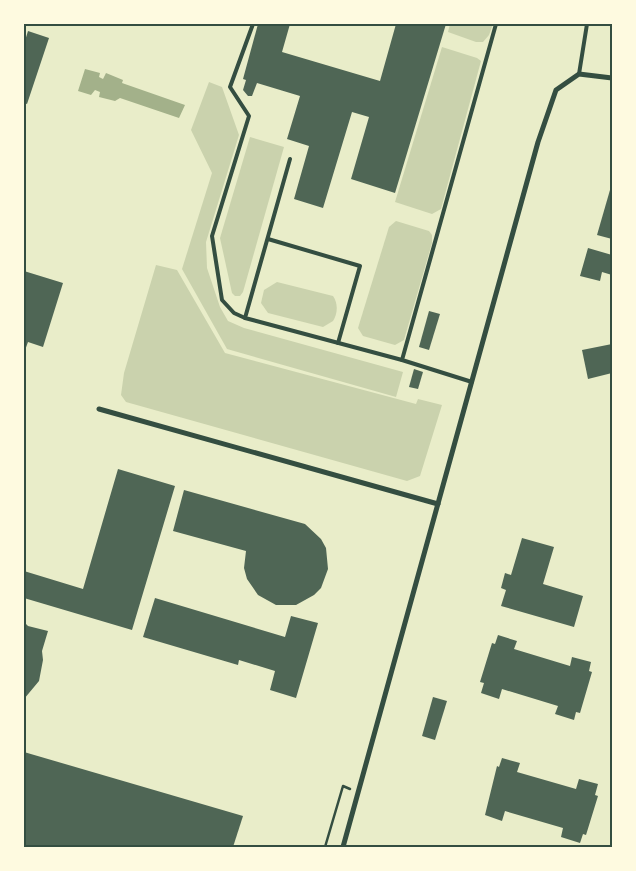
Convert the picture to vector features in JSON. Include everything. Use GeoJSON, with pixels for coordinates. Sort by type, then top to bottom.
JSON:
{"type":"FeatureCollection","features":[{"type":"Feature","properties":{"kind":"street"},"geometry":{"type":"LineString","coordinates":[[343,847],[538,142],[556,90],[579,74],[612,78]]}},
{"type":"Feature","properties":{"kind":"street"},"geometry":{"type":"LineString","coordinates":[[99,409],[438,504]]}},
{"type":"Feature","properties":{"kind":"lane"},"geometry":{"type":"LineString","coordinates":[[253,24],[230,87],[249,116],[212,236],[222,300],[234,313],[245,318],[402,360],[472,382]]}},
{"type":"Feature","properties":{"kind":"lane"},"geometry":{"type":"LineString","coordinates":[[402,360],[496,24]]}},
{"type":"Feature","properties":{"kind":"lane"},"geometry":{"type":"LineString","coordinates":[[579,74],[588,24]]}},
{"type":"Feature","properties":{"kind":"lane"},"geometry":{"type":"LineString","coordinates":[[245,318],[290,159]]}},
{"type":"Feature","properties":{"kind":"lane"},"geometry":{"type":"LineString","coordinates":[[268,239],[360,266],[338,343]]}},
{"type":"Feature","properties":{"kind":"path"},"geometry":{"type":"LineString","coordinates":[[325,847],[343,786],[358,792]]}},
{"type":"Feature","properties":{"kind":"shaded area"},"geometry":{"type":"Polygon","coordinates":[[[450,24],[493,24],[489,35],[483,42],[476,42],[448,32],[450,24]]]}},
{"type":"Feature","properties":{"kind":"shaded area"},"geometry":{"type":"Polygon","coordinates":[[[442,47],[481,61],[441,209],[432,214],[395,202],[442,47]]]}},
{"type":"Feature","properties":{"kind":"shaded area"},"geometry":{"type":"Polygon","coordinates":[[[85,69],[100,73],[99,77],[103,79],[106,73],[123,80],[122,83],[185,105],[179,118],[120,98],[115,101],[99,97],[100,92],[95,90],[91,95],[78,91],[85,69]]]}},
{"type":"Feature","properties":{"kind":"shaded area"},"geometry":{"type":"Polygon","coordinates":[[[209,82],[222,87],[239,135],[206,242],[207,268],[220,307],[228,321],[244,328],[403,372],[396,397],[227,349],[182,269],[212,173],[191,130],[209,82]]]}},
{"type":"Feature","properties":{"kind":"shaded area"},"geometry":{"type":"Polygon","coordinates":[[[250,137],[284,147],[243,292],[240,296],[235,296],[232,293],[220,238],[250,137]]]}},
{"type":"Feature","properties":{"kind":"shaded area"},"geometry":{"type":"Polygon","coordinates":[[[396,221],[429,231],[432,235],[432,243],[404,340],[395,345],[363,336],[358,328],[389,227],[396,221]]]}},
{"type":"Feature","properties":{"kind":"shaded area"},"geometry":{"type":"Polygon","coordinates":[[[156,265],[177,270],[225,353],[416,404],[418,399],[442,405],[420,476],[407,481],[126,402],[121,395],[124,373],[156,265]]]}},
{"type":"Feature","properties":{"kind":"shaded area"},"geometry":{"type":"Polygon","coordinates":[[[277,282],[333,296],[337,308],[333,321],[323,327],[268,313],[261,303],[264,290],[277,282]]]}},
{"type":"Feature","properties":{"kind":"building"},"geometry":{"type":"Polygon","coordinates":[[[258,24],[290,24],[282,52],[380,81],[396,24],[446,24],[395,193],[351,179],[369,117],[352,112],[323,208],[294,199],[309,146],[287,139],[300,96],[257,83],[252,96],[248,96],[243,90],[246,80],[243,79],[258,24]]]}},
{"type":"Feature","properties":{"kind":"building"},"geometry":{"type":"Polygon","coordinates":[[[28,31],[49,38],[27,104],[24,103],[24,44],[28,31]]]}},
{"type":"Feature","properties":{"kind":"building"},"geometry":{"type":"Polygon","coordinates":[[[612,183],[612,239],[597,235],[612,183]]]}},
{"type":"Feature","properties":{"kind":"building"},"geometry":{"type":"Polygon","coordinates":[[[588,248],[612,255],[612,275],[602,272],[600,281],[580,276],[588,248]]]}},
{"type":"Feature","properties":{"kind":"building"},"geometry":{"type":"Polygon","coordinates":[[[24,271],[63,283],[43,347],[28,342],[24,353],[24,271]]]}},
{"type":"Feature","properties":{"kind":"building"},"geometry":{"type":"Polygon","coordinates":[[[429,311],[440,314],[429,350],[419,347],[429,311]]]}},
{"type":"Feature","properties":{"kind":"building"},"geometry":{"type":"Polygon","coordinates":[[[612,344],[612,373],[588,379],[582,350],[612,344]]]}},
{"type":"Feature","properties":{"kind":"building"},"geometry":{"type":"Polygon","coordinates":[[[414,369],[423,372],[418,389],[409,387],[414,369]]]}},
{"type":"Feature","properties":{"kind":"building"},"geometry":{"type":"Polygon","coordinates":[[[118,469],[175,486],[132,630],[24,598],[24,571],[83,589],[118,469]]]}},
{"type":"Feature","properties":{"kind":"building"},"geometry":{"type":"Polygon","coordinates":[[[184,490],[305,524],[321,539],[326,548],[328,569],[321,588],[314,595],[296,605],[276,605],[258,595],[247,579],[244,568],[246,551],[173,531],[184,490]]]}},
{"type":"Feature","properties":{"kind":"building"},"geometry":{"type":"Polygon","coordinates":[[[522,538],[554,547],[543,584],[583,596],[574,627],[501,606],[506,590],[501,588],[505,573],[511,575],[522,538]]]}},
{"type":"Feature","properties":{"kind":"building"},"geometry":{"type":"Polygon","coordinates":[[[155,598],[285,637],[291,616],[318,623],[296,698],[270,690],[275,671],[239,660],[238,665],[143,637],[155,598]]]}},
{"type":"Feature","properties":{"kind":"building"},"geometry":{"type":"Polygon","coordinates":[[[24,622],[28,626],[48,631],[42,651],[43,660],[39,681],[24,699],[24,622]]]}},
{"type":"Feature","properties":{"kind":"building"},"geometry":{"type":"Polygon","coordinates":[[[498,635],[517,641],[514,649],[570,666],[572,657],[591,662],[589,671],[592,672],[580,713],[576,712],[574,720],[555,714],[558,706],[502,689],[499,699],[481,693],[484,683],[480,682],[492,643],[495,644],[498,635]]]}},
{"type":"Feature","properties":{"kind":"building"},"geometry":{"type":"Polygon","coordinates":[[[433,697],[447,701],[435,740],[422,736],[433,697]]]}},
{"type":"Feature","properties":{"kind":"building"},"geometry":{"type":"Polygon","coordinates":[[[24,752],[243,816],[233,847],[24,847],[24,752]]]}},
{"type":"Feature","properties":{"kind":"building"},"geometry":{"type":"Polygon","coordinates":[[[502,758],[520,763],[517,772],[576,789],[579,779],[598,784],[595,795],[598,796],[586,835],[583,834],[580,843],[561,837],[563,828],[505,811],[502,821],[485,815],[497,766],[499,767],[502,758]]]}}]}
